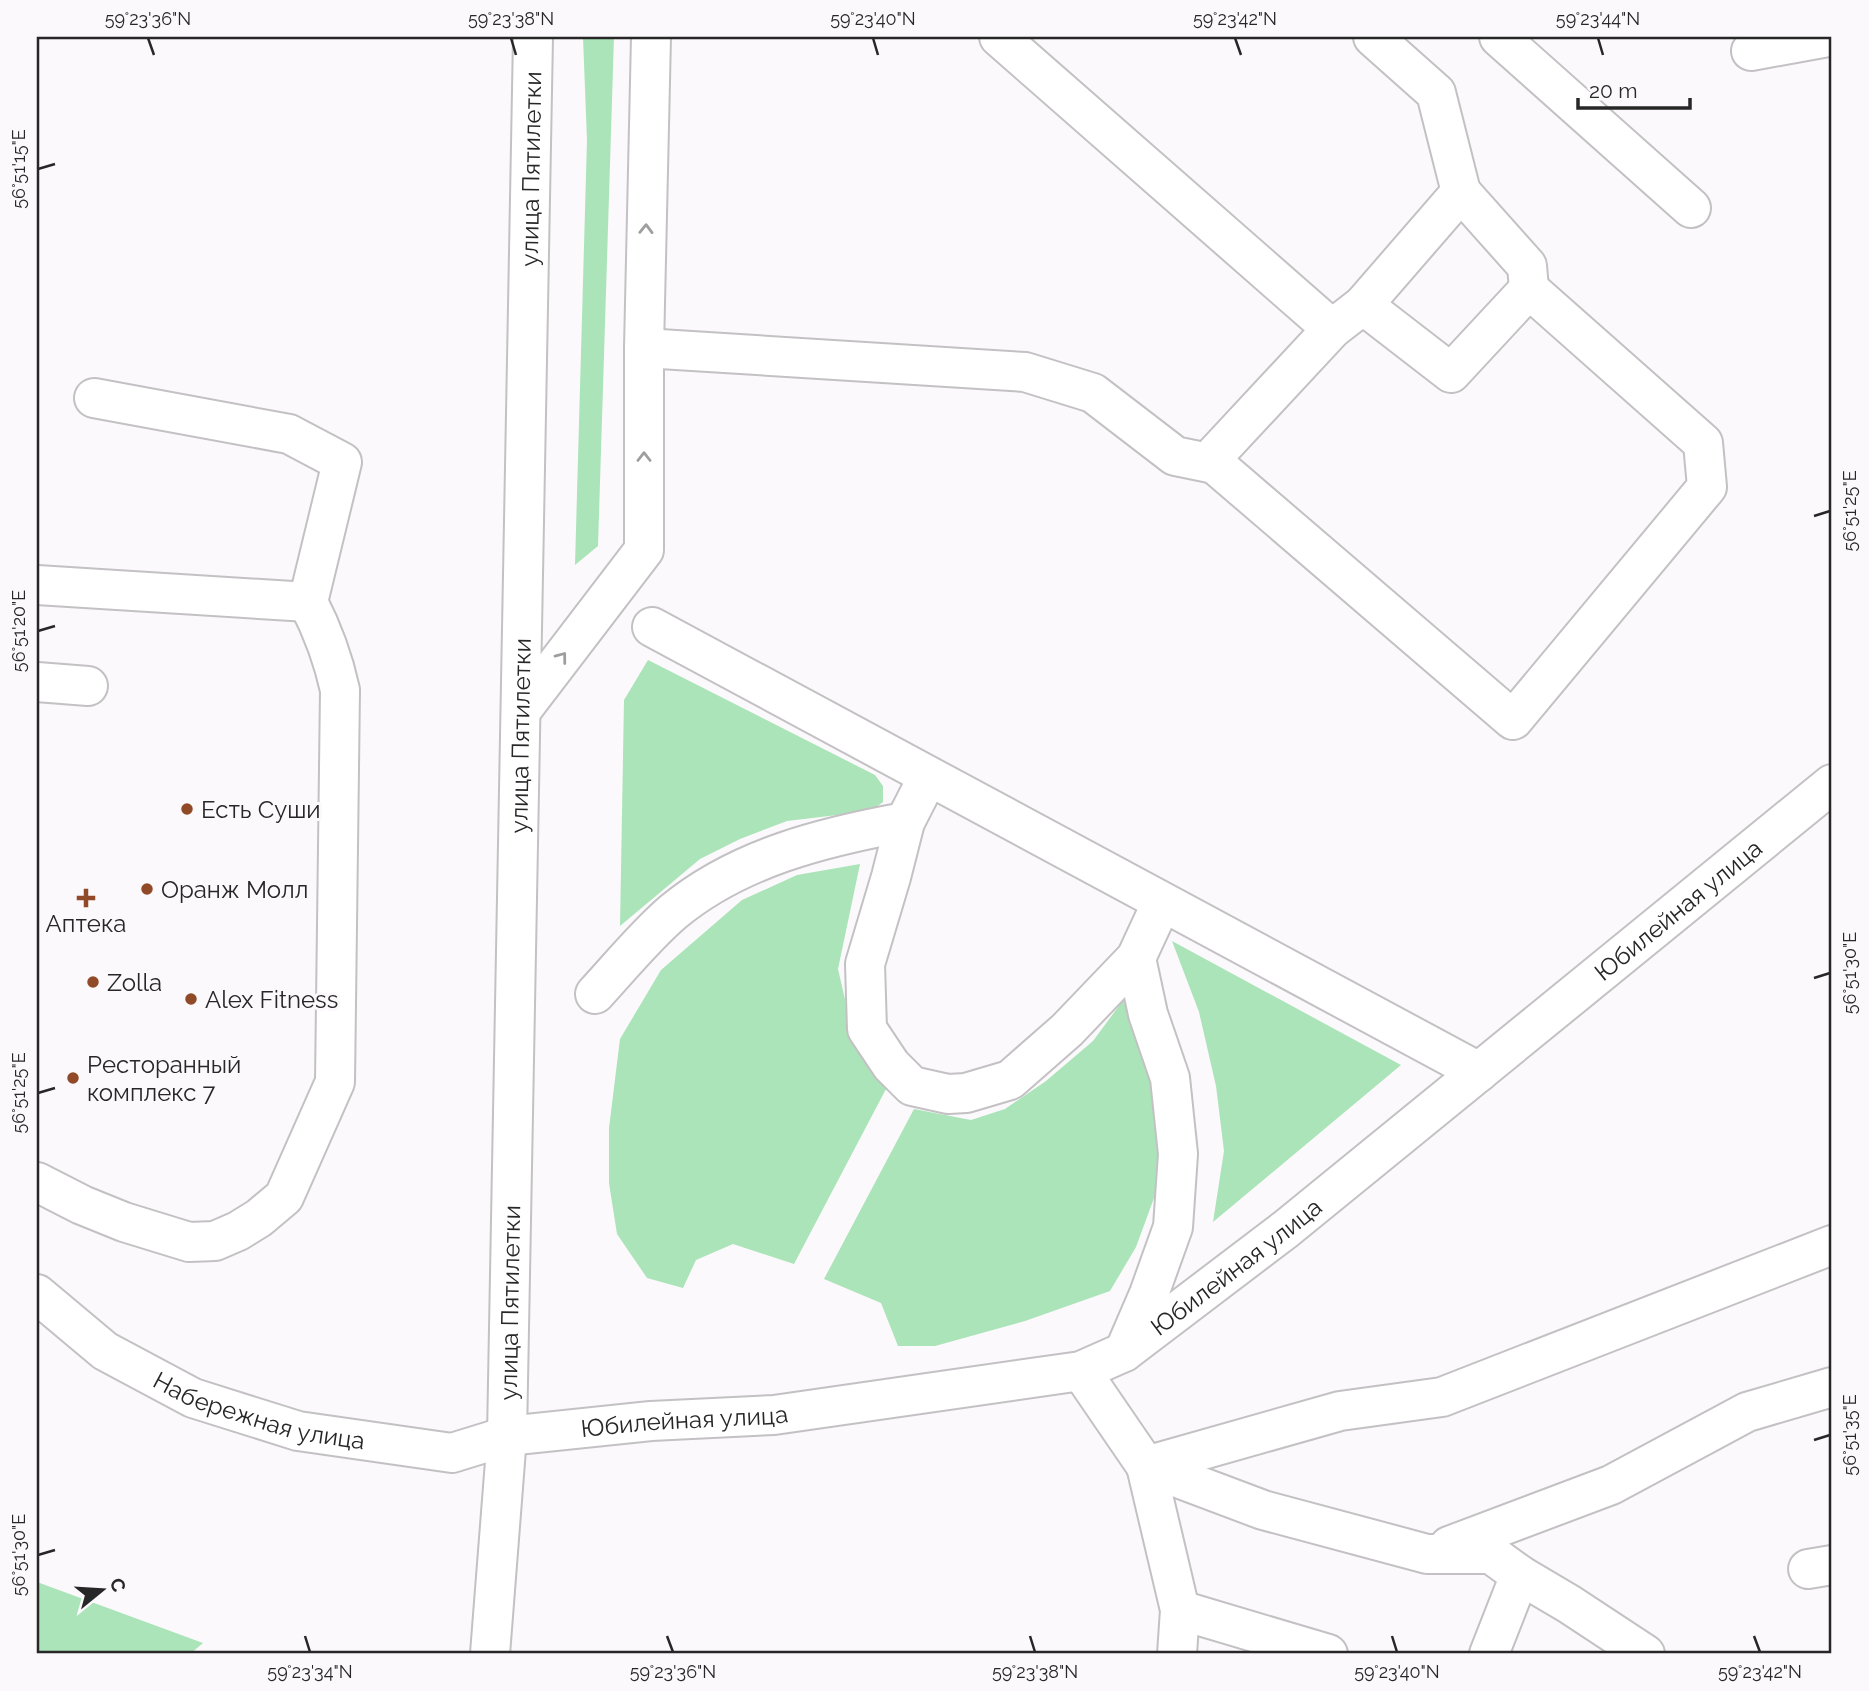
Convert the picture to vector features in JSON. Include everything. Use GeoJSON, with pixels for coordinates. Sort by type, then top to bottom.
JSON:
{"type":"FeatureCollection","features":[{"type":"Feature","properties":{"kind":"main road","name":"улица Пятилетки"},"geometry":{"type":"LineString","coordinates":[[490,1654],[507,1436],[533,37]]}},
{"type":"Feature","properties":{"kind":"main road"},"geometry":{"type":"LineString","coordinates":[[521,711],[644,550],[644,348],[651,37]]}},
{"type":"Feature","properties":{"kind":"main road"},"geometry":{"type":"LineString","coordinates":[[999,37],[1332,329]]}},
{"type":"Feature","properties":{"kind":"main road"},"geometry":{"type":"LineString","coordinates":[[1373,37],[1436,93],[1461,192],[1527,266],[1530,289],[1703,443],[1707,487],[1513,720],[1210,460],[1332,329],[1363,305],[1461,192]]}},
{"type":"Feature","properties":{"kind":"main road"},"geometry":{"type":"LineString","coordinates":[[1499,37],[1691,208]]}},
{"type":"Feature","properties":{"kind":"main road"},"geometry":{"type":"LineString","coordinates":[[1757,37],[1751,51],[1828,37]]}},
{"type":"Feature","properties":{"kind":"main road"},"geometry":{"type":"LineString","coordinates":[[1363,305],[1451,373],[1530,289]]}},
{"type":"Feature","properties":{"kind":"main road"},"geometry":{"type":"LineString","coordinates":[[644,348],[1025,372],[1093,393],[1175,456],[1214,464]]}},
{"type":"Feature","properties":{"kind":"main road"},"geometry":{"type":"LineString","coordinates":[[38,1185],[124,1222],[189,1242],[215,1241],[259,1218],[284,1197],[335,1082],[340,690],[333,658],[321,627],[307,602],[342,462],[289,435],[94,398]]}},
{"type":"Feature","properties":{"kind":"main road"},"geometry":{"type":"LineString","coordinates":[[37,586],[307,602]]}},
{"type":"Feature","properties":{"kind":"main road"},"geometry":{"type":"LineString","coordinates":[[652,627],[1479,1072]]}},
{"type":"Feature","properties":{"kind":"main road"},"geometry":{"type":"LineString","coordinates":[[37,682],[88,686]]}},
{"type":"Feature","properties":{"kind":"main road"},"geometry":{"type":"LineString","coordinates":[[928,777],[905,822],[865,964],[867,1028],[891,1065],[912,1086],[948,1094],[966,1093],[1010,1080],[1067,1030],[1136,958],[1162,902]]}},
{"type":"Feature","properties":{"kind":"main road","name":"Юбилейная улица"},"geometry":{"type":"LineString","coordinates":[[507,1436],[651,1421],[774,1415],[1081,1371],[1125,1352],[1286,1229],[1832,784]]}},
{"type":"Feature","properties":{"kind":"main road"},"geometry":{"type":"LineString","coordinates":[[595,994],[672,913],[724,877],[780,853],[858,831],[905,822]]}},
{"type":"Feature","properties":{"kind":"main road"},"geometry":{"type":"LineString","coordinates":[[1125,1352],[1173,1227],[1178,1154],[1170,1078],[1148,1014],[1136,958]]}},
{"type":"Feature","properties":{"kind":"main road"},"geometry":{"type":"LineString","coordinates":[[1146,1466],[1340,1411],[1442,1397],[1832,1245]]}},
{"type":"Feature","properties":{"kind":"main road","name":"Набережная улица"},"geometry":{"type":"LineString","coordinates":[[37,1294],[105,1350],[193,1398],[298,1431],[452,1454],[507,1436]]}},
{"type":"Feature","properties":{"kind":"main road"},"geometry":{"type":"LineString","coordinates":[[1081,1371],[1146,1466],[1180,1610],[1177,1654]]}},
{"type":"Feature","properties":{"kind":"main road"},"geometry":{"type":"LineString","coordinates":[[1427,1554],[1611,1485],[1747,1412],[1832,1387]]}},
{"type":"Feature","properties":{"kind":"main road"},"geometry":{"type":"LineString","coordinates":[[1146,1466],[1264,1510],[1427,1554],[1491,1554],[1520,1576],[1569,1604],[1645,1654]]}},
{"type":"Feature","properties":{"kind":"main road"},"geometry":{"type":"LineString","coordinates":[[1489,1654],[1520,1576]]}},
{"type":"Feature","properties":{"kind":"main road"},"geometry":{"type":"LineString","coordinates":[[1180,1610],[1328,1654]]}},
{"type":"Feature","properties":{"kind":"green space"},"geometry":{"type":"Polygon","coordinates":[[[583,37],[614,37],[598,546],[575,565],[587,140],[583,37]]]}},
{"type":"Feature","properties":{"kind":"green space"},"geometry":{"type":"Polygon","coordinates":[[[648,660],[875,775],[883,786],[883,802],[871,811],[787,821],[740,839],[700,859],[620,926],[624,700],[648,660]]]}},
{"type":"Feature","properties":{"kind":"green space"},"geometry":{"type":"Polygon","coordinates":[[[860,864],[838,969],[850,1021],[868,1061],[886,1089],[794,1264],[733,1244],[696,1260],[683,1288],[647,1278],[617,1234],[609,1183],[609,1128],[620,1039],[661,970],[742,900],[797,875],[860,864]]]}},
{"type":"Feature","properties":{"kind":"green space"},"geometry":{"type":"Polygon","coordinates":[[[1172,941],[1401,1065],[1213,1222],[1224,1151],[1216,1086],[1199,1012],[1172,941]]]}},
{"type":"Feature","properties":{"kind":"green space"},"geometry":{"type":"Polygon","coordinates":[[[1127,995],[1154,1066],[1164,1129],[1158,1187],[1136,1247],[1110,1291],[1025,1321],[935,1346],[898,1346],[881,1303],[824,1279],[914,1109],[971,1120],[1005,1109],[1046,1081],[1093,1041],[1127,995]]]}},
{"type":"Feature","properties":{"kind":"green space"},"geometry":{"type":"Polygon","coordinates":[[[37,1582],[203,1643],[190,1654],[37,1654],[37,1582]]]}},
{"type":"Feature","properties":{"kind":"place","name":"Есть Суши"},"geometry":{"type":"Point","coordinates":[187,809]}},
{"type":"Feature","properties":{"kind":"place","name":"Оранж Молл"},"geometry":{"type":"Point","coordinates":[147,889]}},
{"type":"Feature","properties":{"kind":"place","name":"Аптека"},"geometry":{"type":"Point","coordinates":[86,898]}},
{"type":"Feature","properties":{"kind":"place","name":"Zolla"},"geometry":{"type":"Point","coordinates":[93,982]}},
{"type":"Feature","properties":{"kind":"place","name":"Alex Fitness"},"geometry":{"type":"Point","coordinates":[191,999]}},
{"type":"Feature","properties":{"kind":"place","name":"Ресторанный комплекс 7"},"geometry":{"type":"Point","coordinates":[73,1078]}}]}
